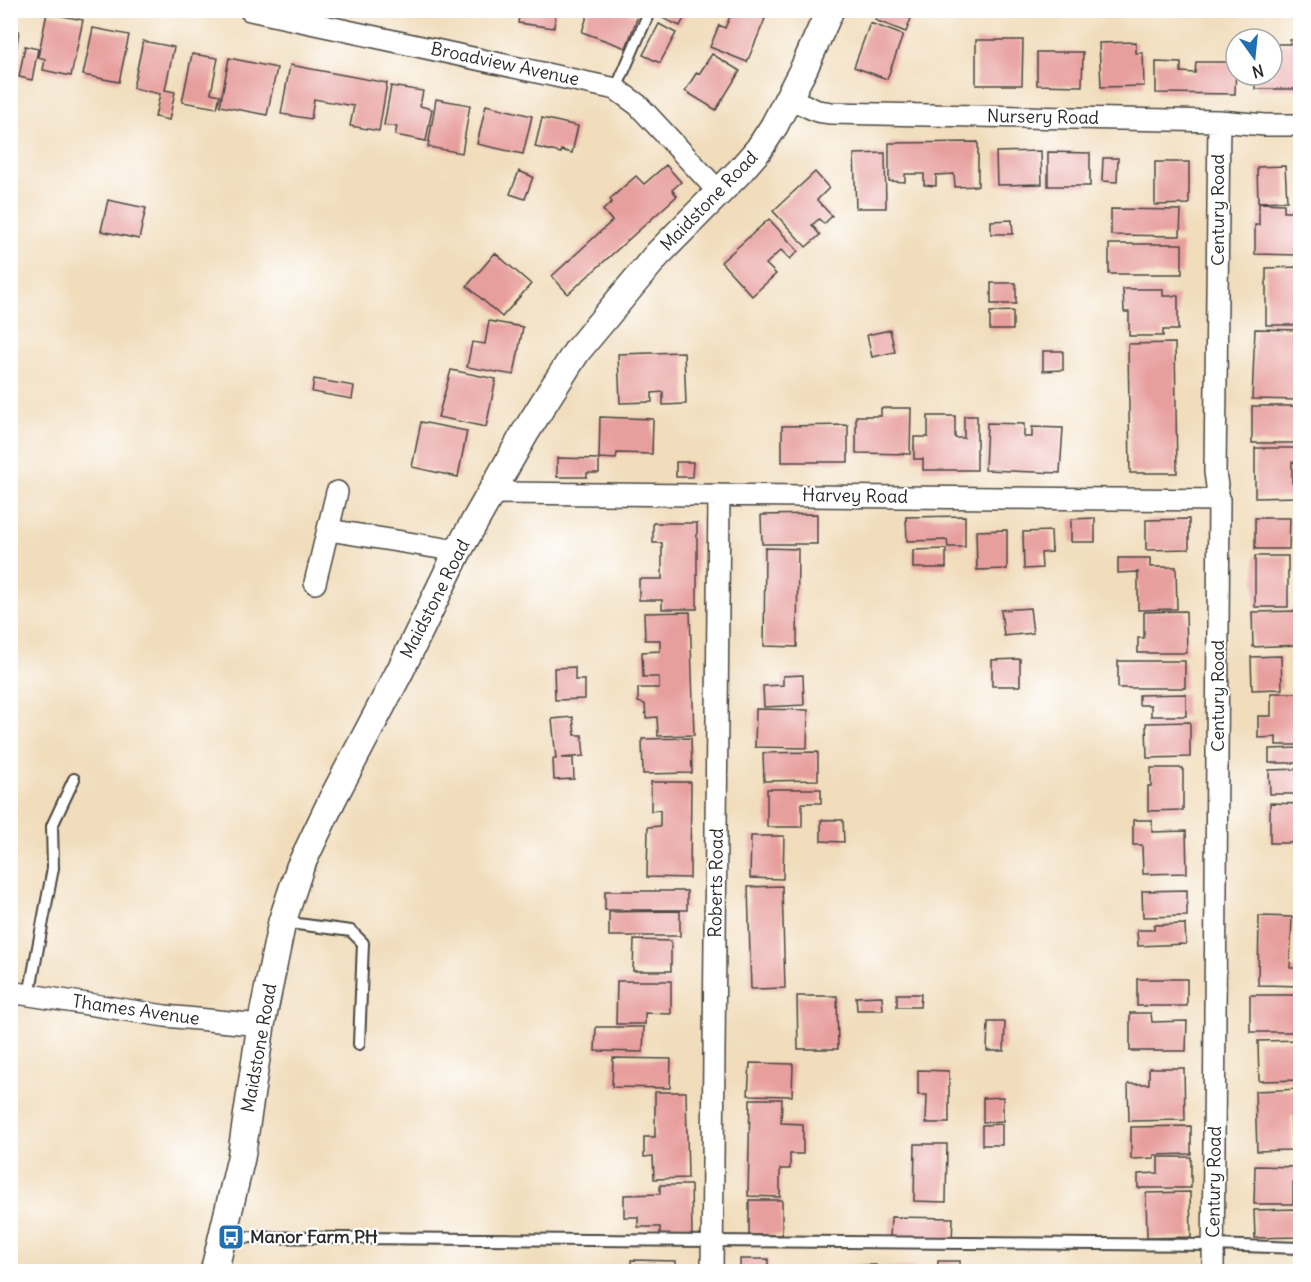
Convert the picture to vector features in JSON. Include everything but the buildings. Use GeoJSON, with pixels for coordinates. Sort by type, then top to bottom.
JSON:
{"type":"FeatureCollection","features":[{"type":"Feature","properties":{"kind":"street","name":"Broadview Avenue"},"geometry":{"type":"LineString","coordinates":[[250,10],[616,89],[638,105],[718,192]]}},
{"type":"Feature","properties":{"kind":"street","name":"Maidstone Road"},"geometry":{"type":"LineString","coordinates":[[214,1272],[241,1158],[261,1025],[282,922],[300,867],[458,551],[525,433],[577,351],[657,255],[759,149],[789,98],[830,10]]}},
{"type":"Feature","properties":{"kind":"street","name":"Nursery Road"},"geometry":{"type":"LineString","coordinates":[[789,98],[817,111],[831,113],[1219,121],[1300,125]]}},
{"type":"Feature","properties":{"kind":"street","name":"Century Road"},"geometry":{"type":"LineString","coordinates":[[1213,1272],[1219,500],[1215,472],[1219,121]]}},
{"type":"Feature","properties":{"kind":"street"},"geometry":{"type":"LineString","coordinates":[[315,583],[337,492]]}},
{"type":"Feature","properties":{"kind":"street","name":"Harvey Road"},"geometry":{"type":"LineString","coordinates":[[492,492],[1219,500]]}},
{"type":"Feature","properties":{"kind":"street","name":"Roberts Road"},"geometry":{"type":"LineString","coordinates":[[712,1272],[720,495]]}},
{"type":"Feature","properties":{"kind":"street"},"geometry":{"type":"LineString","coordinates":[[329,530],[458,551]]}},
{"type":"Feature","properties":{"kind":"street","name":"Thames Avenue"},"geometry":{"type":"LineString","coordinates":[[20,993],[165,1016],[261,1025]]}},
{"type":"Feature","properties":{"kind":"lane"},"geometry":{"type":"LineString","coordinates":[[616,89],[650,10]]}},
{"type":"Feature","properties":{"kind":"lane"},"geometry":{"type":"LineString","coordinates":[[20,993],[53,868],[52,826],[74,779]]}},
{"type":"Feature","properties":{"kind":"lane"},"geometry":{"type":"LineString","coordinates":[[282,922],[351,931],[363,943],[359,1044]]}},
{"type":"Feature","properties":{"kind":"lane"},"geometry":{"type":"LineString","coordinates":[[223,1236],[1213,1245],[1300,1248]]}},
{"type":"Feature","properties":{"kind":"place","name":"Manor Farm PH"},"geometry":{"type":"Point","coordinates":[231,1237]}}]}
